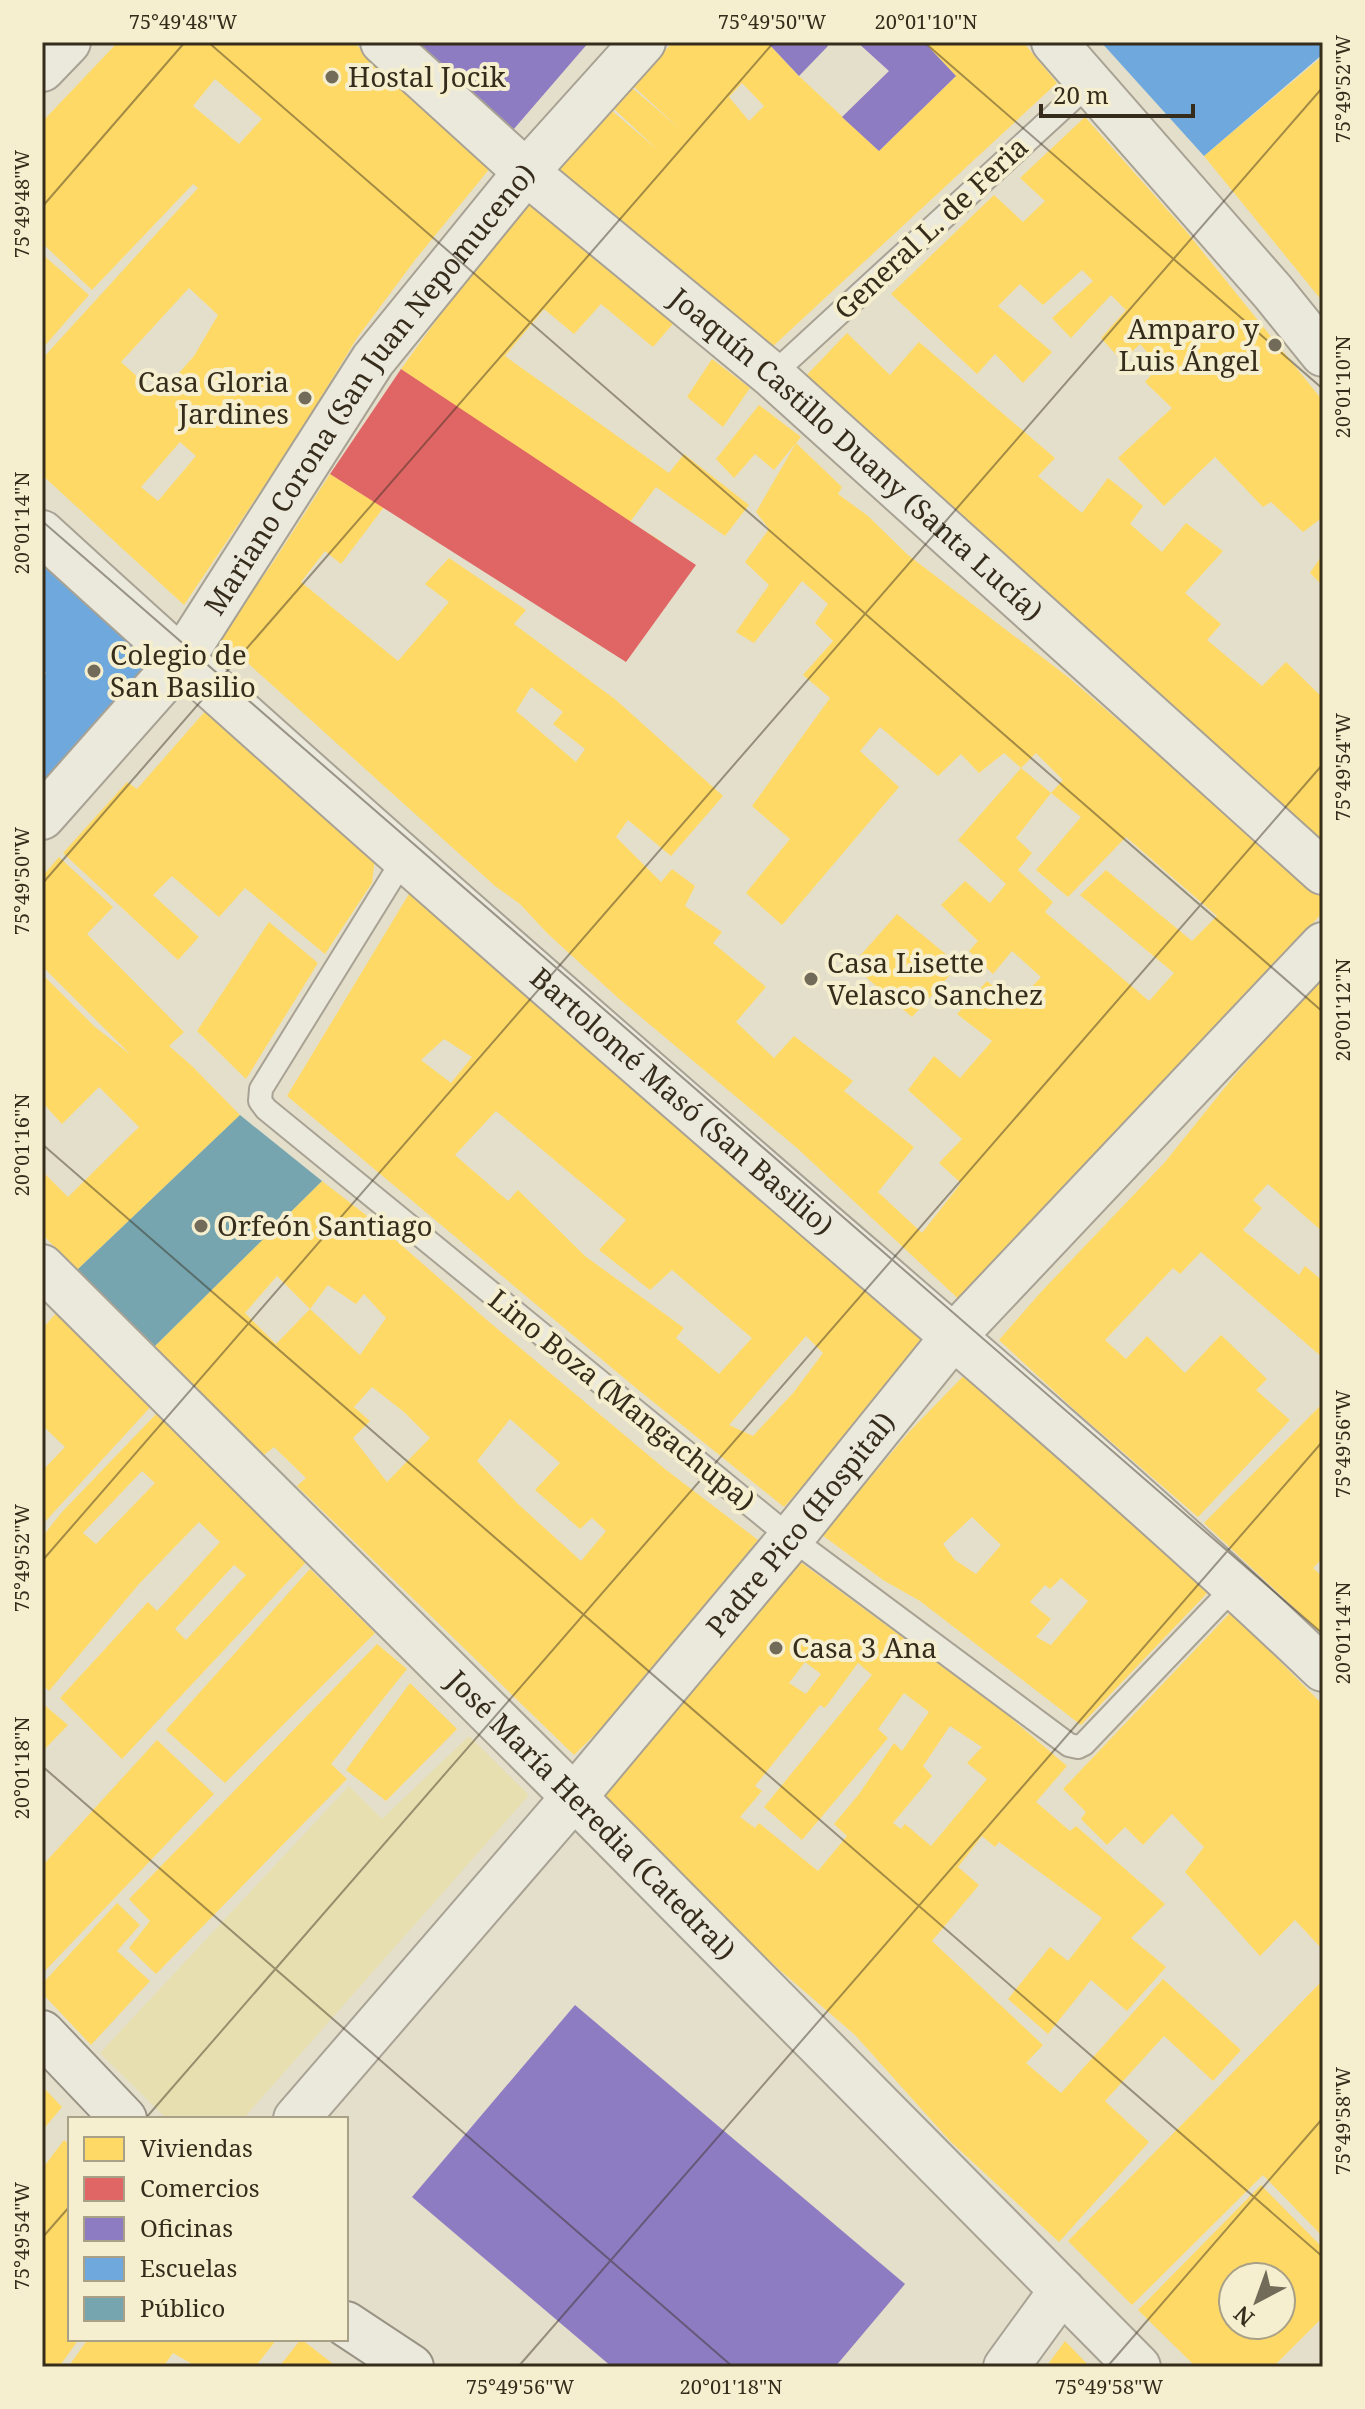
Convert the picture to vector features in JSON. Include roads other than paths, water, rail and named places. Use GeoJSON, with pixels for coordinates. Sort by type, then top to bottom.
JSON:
{"type":"FeatureCollection","features":[{"type":"Feature","properties":{"kind":"street"},"geometry":{"type":"LineString","coordinates":[[42,69],[68,42]]}},
{"type":"Feature","properties":{"kind":"street","name":"Joaquín Castillo Duany (Santa Lucía)"},"geometry":{"type":"LineString","coordinates":[[383,42],[526,172],[772,375],[1323,872]]}},
{"type":"Feature","properties":{"kind":"street","name":"Mariano Corona (San Juan Nepomuceno)"},"geometry":{"type":"LineString","coordinates":[[42,817],[181,660],[373,360],[526,172],[643,42]]}},
{"type":"Feature","properties":{"kind":"street"},"geometry":{"type":"LineString","coordinates":[[1054,42],[1323,354]]}},
{"type":"Feature","properties":{"kind":"street","name":"Bartolomé Masó (San Basilio)"},"geometry":{"type":"LineString","coordinates":[[42,533],[403,860],[953,1337],[1235,1586],[1323,1669]]}},
{"type":"Feature","properties":{"kind":"street","name":"Padre Pico (Hospital)"},"geometry":{"type":"LineString","coordinates":[[298,2117],[574,1797],[791,1538],[953,1337],[1323,945]]}},
{"type":"Feature","properties":{"kind":"street","name":"José María Heredia (Catedral)"},"geometry":{"type":"LineString","coordinates":[[42,1267],[574,1797],[1138,2367]]}},
{"type":"Feature","properties":{"kind":"street"},"geometry":{"type":"LineString","coordinates":[[42,2033],[122,2117]]}},
{"type":"Feature","properties":{"kind":"street"},"geometry":{"type":"LineString","coordinates":[[1006,2367],[1062,2290]]}},
{"type":"Feature","properties":{"kind":"street"},"geometry":{"type":"LineString","coordinates":[[348,2325],[411,2367]]}},
{"type":"Feature","properties":{"kind":"lane","name":"General L. de Feria"},"geometry":{"type":"LineString","coordinates":[[772,375],[1091,82]]}},
{"type":"Feature","properties":{"kind":"lane","name":"Lino Boza (Mangachupa)"},"geometry":{"type":"LineString","coordinates":[[403,860],[261,1089],[260,1101],[791,1538],[1069,1745],[1078,1747],[1084,1744],[1235,1586]]}},
{"type":"Feature","properties":{"kind":"place","name":"Hostal Jocik"},"geometry":{"type":"Point","coordinates":[332,77]}},
{"type":"Feature","properties":{"kind":"place","name":"Amparo y Luis Ángel"},"geometry":{"type":"Point","coordinates":[1275,345]}},
{"type":"Feature","properties":{"kind":"place","name":"Casa Gloria Jardines"},"geometry":{"type":"Point","coordinates":[305,398]}},
{"type":"Feature","properties":{"kind":"place","name":"Colegio de San Basilio"},"geometry":{"type":"Point","coordinates":[94,671]}},
{"type":"Feature","properties":{"kind":"place","name":"Casa Lisette Velasco Sanchez"},"geometry":{"type":"Point","coordinates":[811,979]}},
{"type":"Feature","properties":{"kind":"place","name":"Orfeón Santiago"},"geometry":{"type":"Point","coordinates":[201,1226]}},
{"type":"Feature","properties":{"kind":"place","name":"Casa 3 Ana"},"geometry":{"type":"Point","coordinates":[776,1648]}}]}
